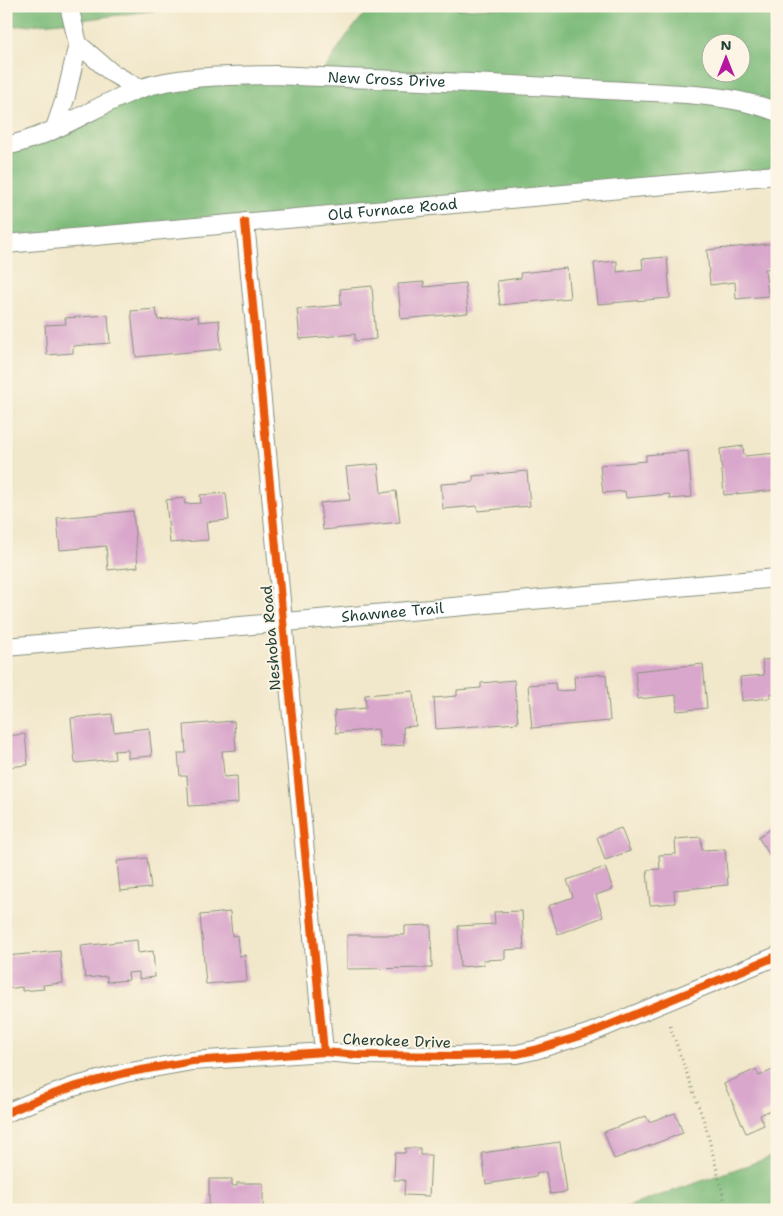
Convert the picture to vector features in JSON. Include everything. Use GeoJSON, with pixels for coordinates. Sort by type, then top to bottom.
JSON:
{"type":"FeatureCollection","features":[{"type":"Feature","properties":{"kind":"street"},"geometry":{"type":"LineString","coordinates":[[55,128],[66,96],[78,44],[70,10]]}},
{"type":"Feature","properties":{"kind":"street"},"geometry":{"type":"LineString","coordinates":[[78,44],[112,72],[140,89]]}},
{"type":"Feature","properties":{"kind":"street","name":"New Cross Drive"},"geometry":{"type":"LineString","coordinates":[[6,146],[22,143],[140,89],[176,81],[219,76],[275,75],[652,92],[725,98],[765,107],[777,112]]}},
{"type":"Feature","properties":{"kind":"street","name":"Old Furnace Road"},"geometry":{"type":"LineString","coordinates":[[6,244],[777,175]]}},
{"type":"Feature","properties":{"kind":"street","name":"Neshoba Road"},"geometry":{"type":"LineString","coordinates":[[245,222],[324,1052]]}},
{"type":"Feature","properties":{"kind":"street","name":"Shawnee Trail"},"geometry":{"type":"LineString","coordinates":[[6,648],[777,578]]}},
{"type":"Feature","properties":{"kind":"street","name":"Cherokee Drive"},"geometry":{"type":"LineString","coordinates":[[6,1113],[73,1087],[125,1073],[192,1061],[324,1052],[358,1055],[455,1056],[517,1054],[590,1033],[777,956]]}},
{"type":"Feature","properties":{"kind":"path"},"geometry":{"type":"LineString","coordinates":[[670,1026],[706,1127],[727,1210]]}},
{"type":"Feature","properties":{"kind":"green space"},"geometry":{"type":"Polygon","coordinates":[[[6,6],[190,6],[72,21],[6,27],[6,6]]]}},
{"type":"Feature","properties":{"kind":"green space"},"geometry":{"type":"Polygon","coordinates":[[[371,6],[457,6],[457,9],[544,6],[777,6],[777,175],[6,244],[6,146],[140,89],[320,77],[345,38],[371,6]]]}},
{"type":"Feature","properties":{"kind":"green space"},"geometry":{"type":"Polygon","coordinates":[[[777,1155],[777,1210],[618,1210],[777,1155]]]}},
{"type":"Feature","properties":{"kind":"building"},"geometry":{"type":"Polygon","coordinates":[[[777,243],[777,268],[765,269],[768,296],[736,299],[735,282],[710,285],[707,250],[777,243]]]}},
{"type":"Feature","properties":{"kind":"building"},"geometry":{"type":"Polygon","coordinates":[[[667,257],[670,298],[598,304],[594,263],[617,261],[617,272],[643,269],[642,259],[667,257]]]}},
{"type":"Feature","properties":{"kind":"building"},"geometry":{"type":"Polygon","coordinates":[[[567,268],[570,298],[500,305],[497,281],[521,278],[520,273],[567,268]]]}},
{"type":"Feature","properties":{"kind":"building"},"geometry":{"type":"Polygon","coordinates":[[[424,282],[424,287],[465,283],[468,313],[401,319],[398,284],[424,282]]]}},
{"type":"Feature","properties":{"kind":"building"},"geometry":{"type":"Polygon","coordinates":[[[372,286],[376,339],[355,341],[355,334],[300,339],[297,309],[341,305],[340,289],[372,286]]]}},
{"type":"Feature","properties":{"kind":"building"},"geometry":{"type":"Polygon","coordinates":[[[156,309],[158,320],[198,316],[199,322],[219,320],[221,349],[136,357],[131,311],[156,309]]]}},
{"type":"Feature","properties":{"kind":"building"},"geometry":{"type":"Polygon","coordinates":[[[108,315],[110,343],[73,346],[73,353],[47,355],[45,325],[66,324],[65,318],[108,315]]]}},
{"type":"Feature","properties":{"kind":"building"},"geometry":{"type":"Polygon","coordinates":[[[743,446],[744,456],[777,453],[777,490],[724,495],[720,449],[743,446]]]}},
{"type":"Feature","properties":{"kind":"building"},"geometry":{"type":"Polygon","coordinates":[[[688,451],[692,497],[670,499],[669,494],[626,498],[625,491],[603,493],[600,465],[646,461],[646,455],[688,451]]]}},
{"type":"Feature","properties":{"kind":"building"},"geometry":{"type":"Polygon","coordinates":[[[378,464],[381,493],[396,491],[400,522],[323,530],[320,503],[350,500],[346,467],[378,464]]]}},
{"type":"Feature","properties":{"kind":"building"},"geometry":{"type":"Polygon","coordinates":[[[527,471],[530,506],[478,511],[477,506],[443,509],[441,484],[473,482],[473,476],[527,471]]]}},
{"type":"Feature","properties":{"kind":"building"},"geometry":{"type":"Polygon","coordinates":[[[226,493],[229,520],[206,522],[208,540],[170,543],[166,500],[184,498],[185,504],[201,503],[200,495],[226,493]]]}},
{"type":"Feature","properties":{"kind":"building"},"geometry":{"type":"Polygon","coordinates":[[[133,511],[138,567],[108,570],[106,546],[60,550],[57,518],[133,511]]]}},
{"type":"Feature","properties":{"kind":"building"},"geometry":{"type":"Polygon","coordinates":[[[777,659],[777,693],[770,694],[770,698],[742,701],[740,677],[764,675],[762,660],[777,659]]]}},
{"type":"Feature","properties":{"kind":"building"},"geometry":{"type":"Polygon","coordinates":[[[703,664],[707,708],[677,711],[676,695],[638,699],[635,671],[703,664]]]}},
{"type":"Feature","properties":{"kind":"building"},"geometry":{"type":"Polygon","coordinates":[[[606,674],[610,721],[532,728],[528,685],[555,683],[556,691],[575,690],[574,677],[606,674]]]}},
{"type":"Feature","properties":{"kind":"building"},"geometry":{"type":"Polygon","coordinates":[[[514,680],[518,723],[436,729],[434,698],[457,696],[457,690],[481,688],[481,683],[514,680]]]}},
{"type":"Feature","properties":{"kind":"building"},"geometry":{"type":"Polygon","coordinates":[[[413,691],[416,726],[403,727],[404,745],[380,747],[378,729],[336,733],[334,711],[366,708],[365,695],[413,691]]]}},
{"type":"Feature","properties":{"kind":"building"},"geometry":{"type":"Polygon","coordinates":[[[112,714],[114,732],[149,728],[152,756],[128,758],[128,750],[114,751],[115,759],[75,763],[71,718],[112,714]]]}},
{"type":"Feature","properties":{"kind":"building"},"geometry":{"type":"Polygon","coordinates":[[[234,721],[236,750],[222,751],[224,777],[237,776],[238,803],[189,806],[187,776],[180,776],[178,753],[186,753],[184,725],[234,721]]]}},
{"type":"Feature","properties":{"kind":"building"},"geometry":{"type":"Polygon","coordinates":[[[25,734],[28,765],[6,767],[6,736],[25,734]]]}},
{"type":"Feature","properties":{"kind":"building"},"geometry":{"type":"Polygon","coordinates":[[[777,825],[777,866],[758,837],[777,825]]]}},
{"type":"Feature","properties":{"kind":"building"},"geometry":{"type":"Polygon","coordinates":[[[621,828],[630,851],[605,860],[597,837],[621,828]]]}},
{"type":"Feature","properties":{"kind":"building"},"geometry":{"type":"Polygon","coordinates":[[[701,837],[702,850],[725,849],[728,885],[674,890],[675,903],[650,905],[647,870],[660,869],[659,855],[676,854],[675,839],[701,837]]]}},
{"type":"Feature","properties":{"kind":"building"},"geometry":{"type":"Polygon","coordinates":[[[147,858],[151,888],[120,891],[117,861],[147,858]]]}},
{"type":"Feature","properties":{"kind":"building"},"geometry":{"type":"Polygon","coordinates":[[[605,867],[613,889],[596,895],[603,917],[558,934],[548,906],[573,897],[567,880],[605,867]]]}},
{"type":"Feature","properties":{"kind":"building"},"geometry":{"type":"Polygon","coordinates":[[[6,905],[8,905],[10,926],[6,926],[6,905]]]}},
{"type":"Feature","properties":{"kind":"building"},"geometry":{"type":"Polygon","coordinates":[[[522,911],[524,949],[505,950],[505,959],[483,960],[484,965],[460,967],[458,926],[495,924],[494,912],[522,911]]]}},
{"type":"Feature","properties":{"kind":"building"},"geometry":{"type":"Polygon","coordinates":[[[230,912],[232,936],[237,935],[239,956],[245,955],[247,981],[206,984],[200,915],[230,912]]]}},
{"type":"Feature","properties":{"kind":"building"},"geometry":{"type":"Polygon","coordinates":[[[431,925],[432,968],[347,969],[347,935],[405,935],[405,926],[431,925]]]}},
{"type":"Feature","properties":{"kind":"building"},"geometry":{"type":"Polygon","coordinates":[[[137,940],[138,953],[153,951],[155,977],[139,979],[139,972],[128,973],[129,980],[107,982],[107,976],[85,978],[81,946],[137,940]]]}},
{"type":"Feature","properties":{"kind":"building"},"geometry":{"type":"Polygon","coordinates":[[[60,951],[63,983],[43,985],[44,989],[22,991],[22,987],[6,989],[6,956],[60,951]]]}},
{"type":"Feature","properties":{"kind":"building"},"geometry":{"type":"Polygon","coordinates":[[[777,1068],[777,1107],[760,1115],[764,1125],[746,1133],[724,1084],[756,1069],[759,1076],[777,1068]]]}},
{"type":"Feature","properties":{"kind":"building"},"geometry":{"type":"Polygon","coordinates":[[[675,1113],[683,1133],[614,1159],[604,1132],[646,1116],[649,1122],[675,1113]]]}},
{"type":"Feature","properties":{"kind":"building"},"geometry":{"type":"Polygon","coordinates":[[[560,1142],[567,1192],[550,1194],[546,1172],[536,1174],[537,1176],[486,1184],[482,1153],[560,1142]]]}},
{"type":"Feature","properties":{"kind":"building"},"geometry":{"type":"Polygon","coordinates":[[[405,1148],[420,1148],[420,1155],[431,1155],[429,1196],[404,1195],[405,1180],[394,1180],[395,1153],[405,1153],[405,1148]]]}},
{"type":"Feature","properties":{"kind":"building"},"geometry":{"type":"Polygon","coordinates":[[[209,1179],[232,1179],[232,1186],[237,1186],[237,1183],[263,1183],[263,1210],[204,1210],[204,1205],[209,1205],[209,1179]]]}},
{"type":"Feature","properties":{"kind":"cycle path"},"geometry":{"type":"LineString","coordinates":[[245,222],[324,1052]]}},
{"type":"Feature","properties":{"kind":"cycle path"},"geometry":{"type":"LineString","coordinates":[[6,1113],[73,1087],[125,1073],[192,1061],[324,1052],[358,1055],[455,1056],[517,1054],[590,1033],[777,956]]}}]}
